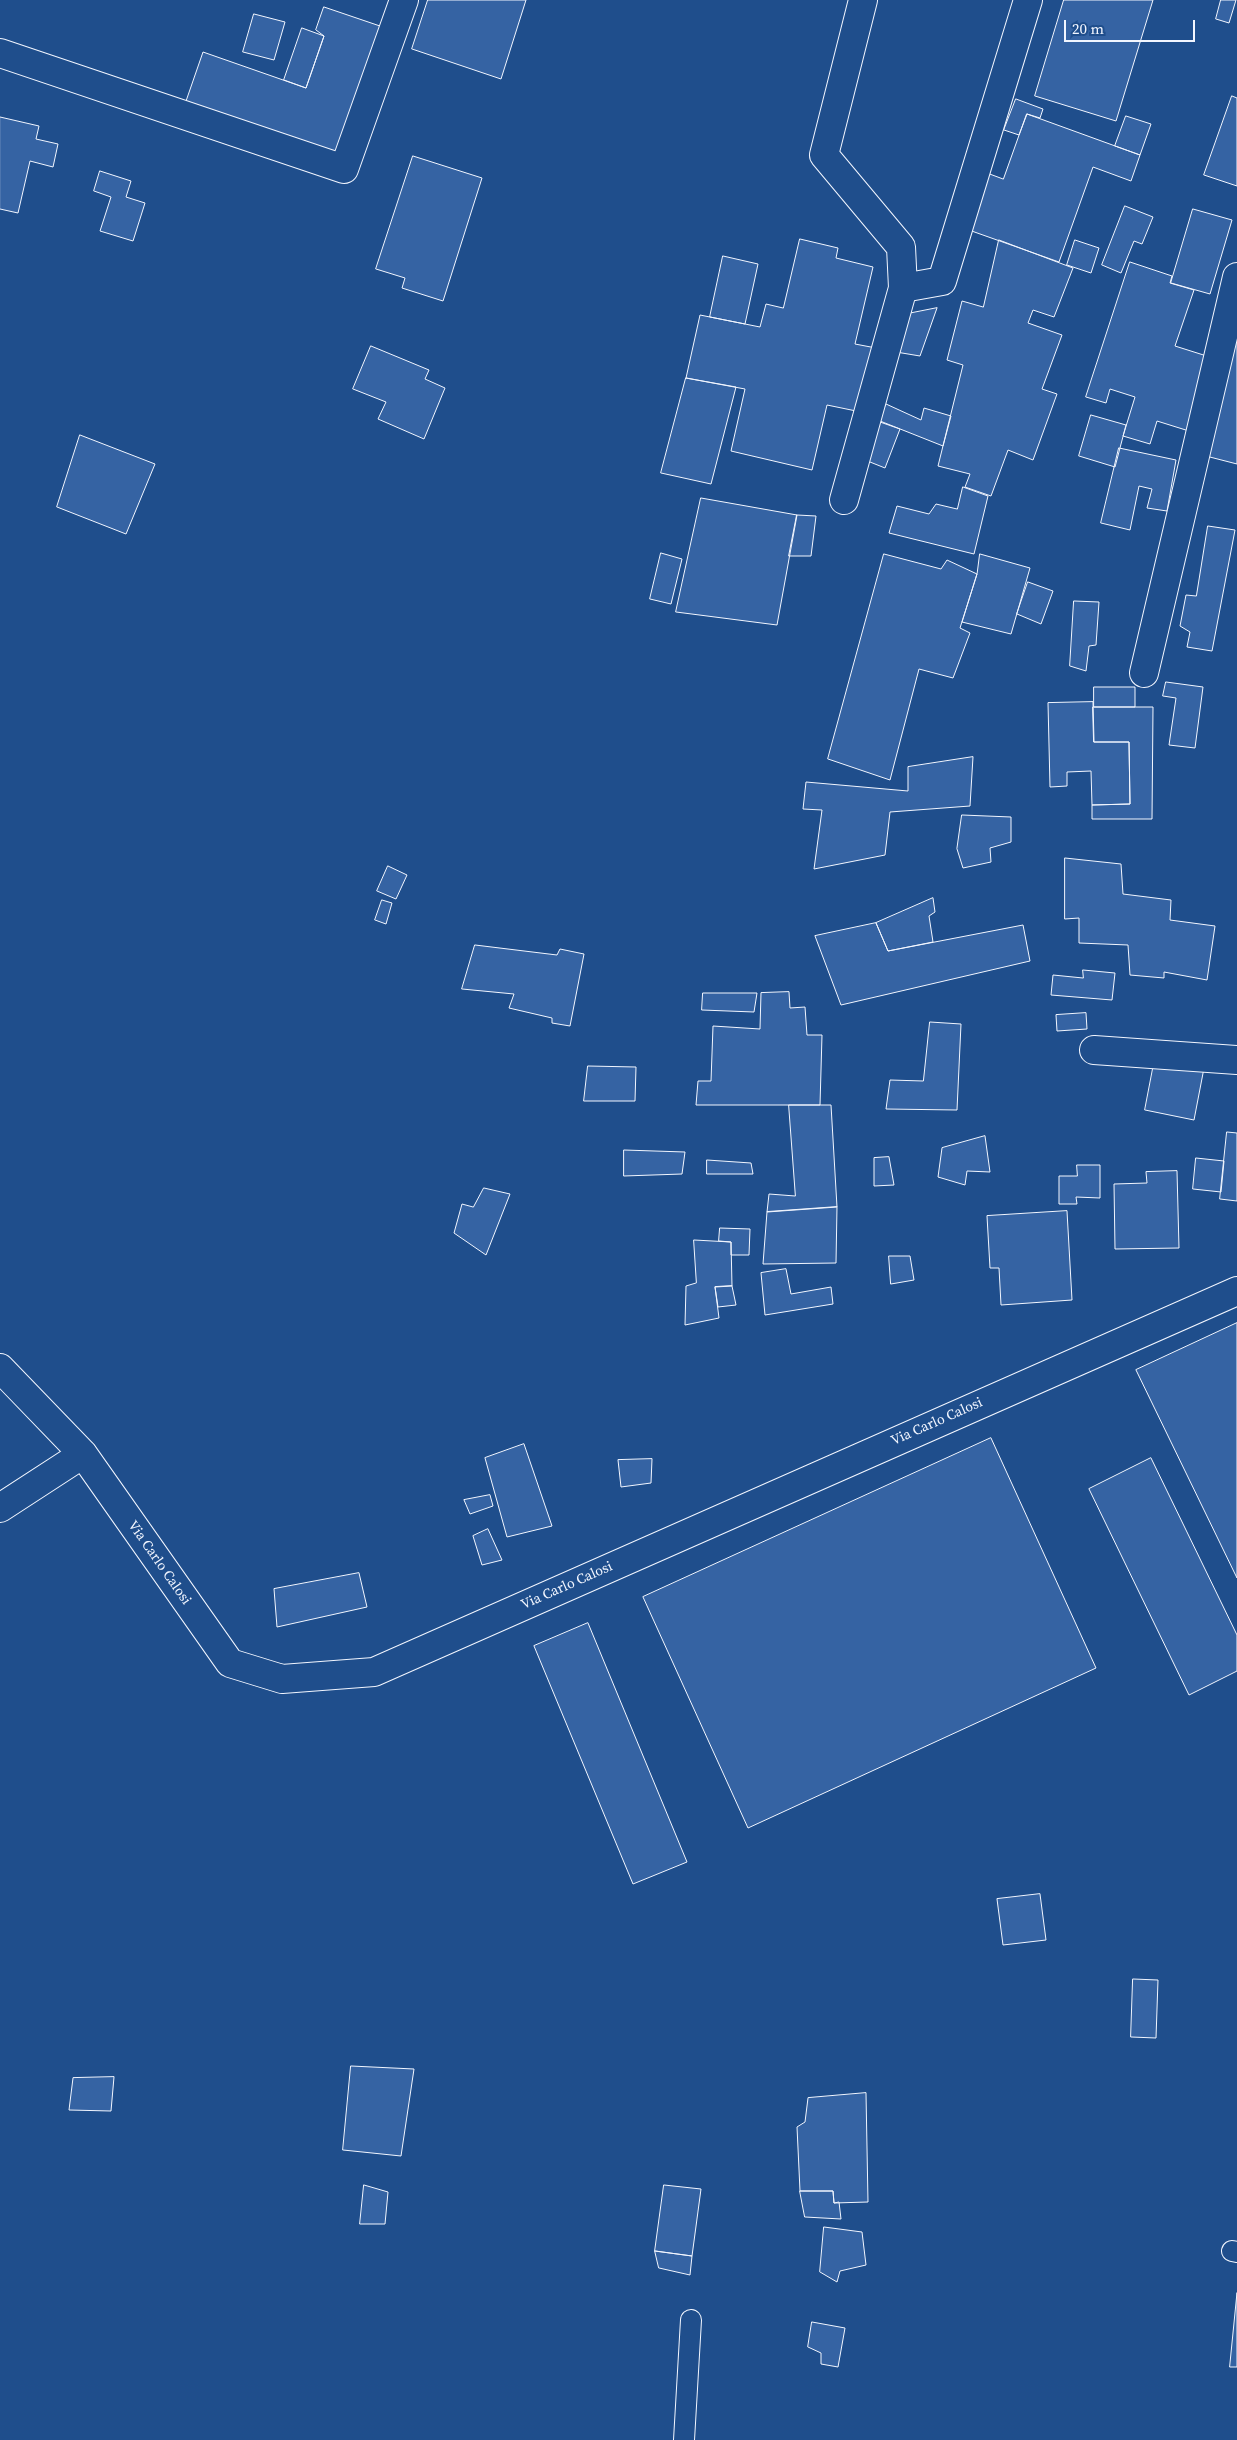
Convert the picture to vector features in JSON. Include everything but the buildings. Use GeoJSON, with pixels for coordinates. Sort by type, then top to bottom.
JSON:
{"type":"FeatureCollection","features":[{"type":"Feature","properties":{"kind":"street"},"geometry":{"type":"LineString","coordinates":[[0,53],[344,169],[404,0]]}},
{"type":"Feature","properties":{"kind":"street"},"geometry":{"type":"LineString","coordinates":[[844,500],[903,288],[901,247],[824,155],[863,0]]}},
{"type":"Feature","properties":{"kind":"street"},"geometry":{"type":"LineString","coordinates":[[903,288],[942,281],[1028,0]]}},
{"type":"Feature","properties":{"kind":"street"},"geometry":{"type":"LineString","coordinates":[[1144,673],[1237,276]]}},
{"type":"Feature","properties":{"kind":"street"},"geometry":{"type":"LineString","coordinates":[[1094,1050],[1237,1060]]}},
{"type":"Feature","properties":{"kind":"street","name":"Via Carlo Calosi"},"geometry":{"type":"LineString","coordinates":[[0,1368],[83,1454],[230,1663],[282,1678],[374,1672],[1237,1291]]}},
{"type":"Feature","properties":{"kind":"street"},"geometry":{"type":"LineString","coordinates":[[0,1508],[83,1454]]}},
{"type":"Feature","properties":{"kind":"lane"},"geometry":{"type":"LineString","coordinates":[[684,2440],[691,2320]]}}]}
